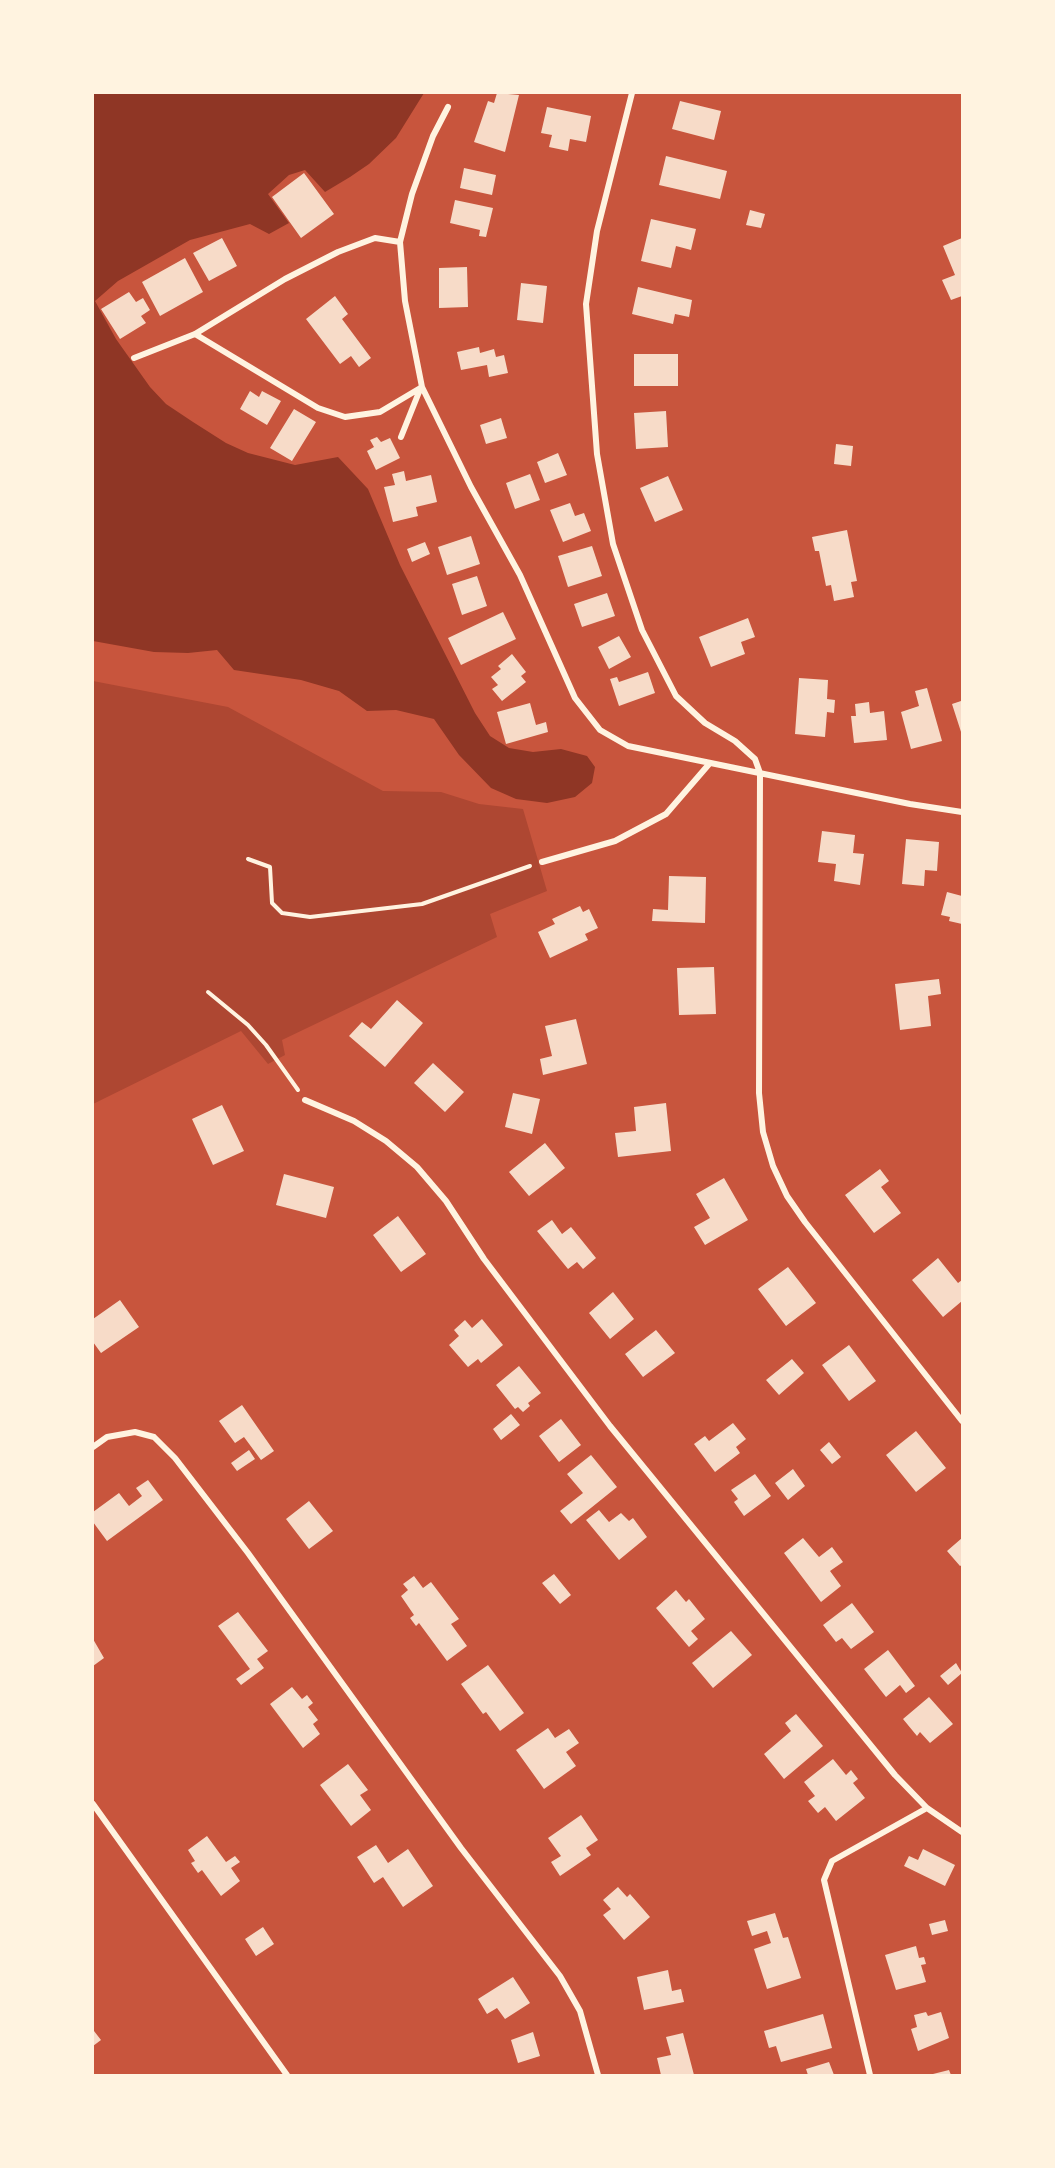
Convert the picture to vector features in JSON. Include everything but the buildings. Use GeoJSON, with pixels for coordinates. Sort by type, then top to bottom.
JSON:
{"type":"FeatureCollection","features":[{"type":"Feature","properties":{"kind":"street"},"geometry":{"type":"LineString","coordinates":[[632,93],[597,231],[586,304],[597,454],[613,544],[642,630],[676,696],[705,723],[735,741],[755,759],[760,773],[759,1093],[763,1132],[773,1166],[787,1196],[805,1222],[962,1422]]}},
{"type":"Feature","properties":{"kind":"street"},"geometry":{"type":"LineString","coordinates":[[448,107],[433,136],[412,194],[400,242],[405,301],[422,387],[471,487],[520,575],[575,698],[600,730],[628,746],[910,804],[962,812]]}},
{"type":"Feature","properties":{"kind":"street"},"geometry":{"type":"LineString","coordinates":[[134,358],[195,334],[285,279],[338,252],[375,238],[400,242]]}},
{"type":"Feature","properties":{"kind":"street"},"geometry":{"type":"LineString","coordinates":[[195,334],[318,408],[345,417],[380,412],[422,387]]}},
{"type":"Feature","properties":{"kind":"street"},"geometry":{"type":"LineString","coordinates":[[401,437],[422,387]]}},
{"type":"Feature","properties":{"kind":"street"},"geometry":{"type":"LineString","coordinates":[[542,862],[615,841],[666,814],[710,763]]}},
{"type":"Feature","properties":{"kind":"street"},"geometry":{"type":"LineString","coordinates":[[305,1100],[354,1121],[386,1141],[417,1167],[446,1202],[484,1259],[610,1426],[895,1775],[927,1808],[962,1832]]}},
{"type":"Feature","properties":{"kind":"street"},"geometry":{"type":"LineString","coordinates":[[93,1447],[107,1437],[135,1432],[154,1437],[175,1458],[461,1848],[560,1976],[580,2011],[598,2075]]}},
{"type":"Feature","properties":{"kind":"street"},"geometry":{"type":"LineString","coordinates":[[93,1804],[287,2075]]}},
{"type":"Feature","properties":{"kind":"street"},"geometry":{"type":"LineString","coordinates":[[870,2075],[824,1880],[832,1861],[927,1808]]}},
{"type":"Feature","properties":{"kind":"path"},"geometry":{"type":"LineString","coordinates":[[248,859],[270,867],[272,903],[282,913],[310,917],[422,904],[542,862]]}},
{"type":"Feature","properties":{"kind":"path"},"geometry":{"type":"LineString","coordinates":[[208,992],[254,1032],[305,1100]]}},
{"type":"Feature","properties":{"kind":"shaded area"},"geometry":{"type":"Polygon","coordinates":[[[93,93],[424,93],[396,138],[369,164],[350,177],[325,192],[305,170],[289,175],[268,194],[289,223],[269,234],[250,224],[190,240],[118,281],[95,301],[116,339],[150,387],[166,404],[193,422],[226,443],[248,453],[295,465],[338,457],[368,489],[400,565],[475,713],[490,736],[509,748],[533,752],[561,749],[587,756],[595,767],[592,783],[575,797],[547,803],[516,799],[491,788],[459,755],[434,719],[396,710],[367,711],[339,691],[301,680],[234,670],[217,650],[188,653],[154,652],[93,641],[93,93]]]}},
{"type":"Feature","properties":{"kind":"shaded area"},"geometry":{"type":"Polygon","coordinates":[[[93,681],[228,707],[383,791],[441,792],[479,804],[523,809],[547,891],[490,914],[497,937],[282,1040],[285,1055],[268,1064],[241,1031],[93,1104],[93,681]]]}}]}
